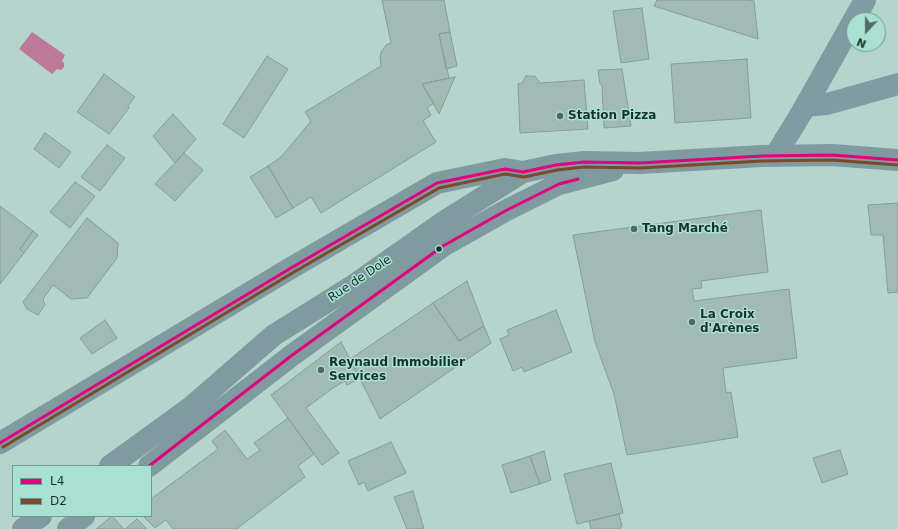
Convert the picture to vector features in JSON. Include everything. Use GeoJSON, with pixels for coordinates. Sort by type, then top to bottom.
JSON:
{"type":"FeatureCollection","features":[{"type":"Feature","properties":{"kind":"main road","name":"Rue de Dole"},"geometry":{"type":"LineString","coordinates":[[111,465],[190,408],[274,335],[354,284],[445,221],[523,172],[556,165],[584,162],[640,163],[775,156],[832,155],[898,160]]}},
{"type":"Feature","properties":{"kind":"main road","name":"Rue de Dole"},"geometry":{"type":"LineString","coordinates":[[150,465],[291,356],[444,246],[505,211],[559,184],[640,163]]}},
{"type":"Feature","properties":{"kind":"main road"},"geometry":{"type":"LineString","coordinates":[[0,443],[291,268],[437,183],[505,169],[523,172]]}},
{"type":"Feature","properties":{"kind":"main road"},"geometry":{"type":"LineString","coordinates":[[23,529],[40,517]]}},
{"type":"Feature","properties":{"kind":"main road"},"geometry":{"type":"LineString","coordinates":[[68,529],[83,517]]}},
{"type":"Feature","properties":{"kind":"street"},"geometry":{"type":"LineString","coordinates":[[775,156],[865,0]]}},
{"type":"Feature","properties":{"kind":"street"},"geometry":{"type":"LineString","coordinates":[[805,106],[827,104],[898,84]]}},
{"type":"Feature","properties":{"kind":"shaded area"},"geometry":{"type":"Polygon","coordinates":[[[32,32],[65,55],[62,61],[64,63],[64,67],[61,70],[57,69],[52,74],[19,49],[32,32]]]}},
{"type":"Feature","properties":{"kind":"building"},"geometry":{"type":"Polygon","coordinates":[[[382,0],[444,0],[450,32],[439,34],[449,78],[422,84],[434,103],[427,108],[431,115],[423,121],[436,142],[321,213],[311,197],[293,208],[268,166],[281,157],[311,121],[305,112],[381,66],[381,52],[386,45],[391,43],[382,0]]]}},
{"type":"Feature","properties":{"kind":"building"},"geometry":{"type":"Polygon","coordinates":[[[657,0],[754,1],[758,39],[654,6],[657,0]]]}},
{"type":"Feature","properties":{"kind":"building"},"geometry":{"type":"Polygon","coordinates":[[[642,8],[649,59],[621,63],[613,11],[642,8]]]}},
{"type":"Feature","properties":{"kind":"building"},"geometry":{"type":"Polygon","coordinates":[[[450,32],[457,66],[446,69],[439,34],[450,32]]]}},
{"type":"Feature","properties":{"kind":"building"},"geometry":{"type":"Polygon","coordinates":[[[267,56],[288,69],[244,138],[223,124],[267,56]]]}},
{"type":"Feature","properties":{"kind":"building"},"geometry":{"type":"Polygon","coordinates":[[[747,59],[751,118],[675,123],[671,64],[747,59]]]}},
{"type":"Feature","properties":{"kind":"building"},"geometry":{"type":"Polygon","coordinates":[[[622,69],[631,126],[604,128],[602,85],[600,84],[598,70],[622,69]]]}},
{"type":"Feature","properties":{"kind":"building"},"geometry":{"type":"Polygon","coordinates":[[[104,74],[135,97],[128,106],[129,108],[109,134],[77,112],[104,74]]]}},
{"type":"Feature","properties":{"kind":"building"},"geometry":{"type":"Polygon","coordinates":[[[526,76],[535,76],[540,83],[584,80],[588,129],[520,133],[518,84],[522,83],[526,76]]]}},
{"type":"Feature","properties":{"kind":"building"},"geometry":{"type":"Polygon","coordinates":[[[455,77],[439,114],[422,84],[455,77]]]}},
{"type":"Feature","properties":{"kind":"building"},"geometry":{"type":"Polygon","coordinates":[[[173,114],[196,139],[175,163],[153,136],[173,114]]]}},
{"type":"Feature","properties":{"kind":"building"},"geometry":{"type":"Polygon","coordinates":[[[45,133],[71,152],[59,168],[34,149],[45,133]]]}},
{"type":"Feature","properties":{"kind":"building"},"geometry":{"type":"Polygon","coordinates":[[[107,145],[125,158],[100,191],[81,177],[107,145]]]}},
{"type":"Feature","properties":{"kind":"building"},"geometry":{"type":"Polygon","coordinates":[[[184,153],[203,170],[175,201],[155,184],[184,153]]]}},
{"type":"Feature","properties":{"kind":"building"},"geometry":{"type":"Polygon","coordinates":[[[268,166],[293,208],[276,218],[250,177],[268,166]]]}},
{"type":"Feature","properties":{"kind":"building"},"geometry":{"type":"Polygon","coordinates":[[[75,182],[95,196],[70,228],[50,212],[75,182]]]}},
{"type":"Feature","properties":{"kind":"building"},"geometry":{"type":"Polygon","coordinates":[[[898,203],[898,292],[888,293],[883,235],[871,235],[868,205],[898,203]]]}},
{"type":"Feature","properties":{"kind":"building"},"geometry":{"type":"Polygon","coordinates":[[[0,206],[33,231],[20,249],[24,253],[0,284],[0,206]]]}},
{"type":"Feature","properties":{"kind":"building","name":"La Croix d'Arènes"},"geometry":{"type":"Polygon","coordinates":[[[761,210],[768,272],[701,281],[702,288],[692,289],[694,301],[789,289],[797,358],[723,368],[726,393],[731,392],[738,437],[627,455],[614,394],[595,342],[573,235],[761,210]]]}},
{"type":"Feature","properties":{"kind":"building"},"geometry":{"type":"Polygon","coordinates":[[[87,218],[118,243],[117,258],[87,298],[71,299],[53,285],[43,299],[45,305],[38,315],[27,309],[23,302],[87,218]]]}},
{"type":"Feature","properties":{"kind":"building"},"geometry":{"type":"Polygon","coordinates":[[[33,231],[38,235],[24,253],[20,249],[33,231]]]}},
{"type":"Feature","properties":{"kind":"building"},"geometry":{"type":"Polygon","coordinates":[[[467,281],[484,326],[459,341],[433,303],[467,281]]]}},
{"type":"Feature","properties":{"kind":"building"},"geometry":{"type":"Polygon","coordinates":[[[433,303],[459,341],[484,326],[491,343],[380,419],[350,359],[433,303]]]}},
{"type":"Feature","properties":{"kind":"building"},"geometry":{"type":"Polygon","coordinates":[[[556,310],[572,352],[524,372],[522,367],[513,371],[500,339],[509,335],[507,330],[556,310]]]}},
{"type":"Feature","properties":{"kind":"building"},"geometry":{"type":"Polygon","coordinates":[[[105,320],[117,338],[92,354],[80,338],[105,320]]]}},
{"type":"Feature","properties":{"kind":"building"},"geometry":{"type":"Polygon","coordinates":[[[341,342],[360,378],[347,385],[345,381],[306,408],[339,453],[322,465],[271,395],[341,342]]]}},
{"type":"Feature","properties":{"kind":"building"},"geometry":{"type":"Polygon","coordinates":[[[288,418],[314,454],[298,466],[305,477],[238,529],[173,529],[166,520],[155,528],[144,517],[152,517],[152,498],[218,449],[212,441],[225,430],[247,459],[260,450],[254,443],[288,418]]]}},
{"type":"Feature","properties":{"kind":"building"},"geometry":{"type":"Polygon","coordinates":[[[391,442],[406,473],[368,491],[364,482],[359,485],[348,461],[391,442]]]}},
{"type":"Feature","properties":{"kind":"building"},"geometry":{"type":"Polygon","coordinates":[[[840,450],[848,474],[822,483],[813,458],[840,450]]]}},
{"type":"Feature","properties":{"kind":"building"},"geometry":{"type":"Polygon","coordinates":[[[544,451],[551,480],[540,484],[530,456],[544,451]]]}},
{"type":"Feature","properties":{"kind":"building"},"geometry":{"type":"Polygon","coordinates":[[[530,456],[540,484],[511,493],[502,465],[530,456]]]}},
{"type":"Feature","properties":{"kind":"building"},"geometry":{"type":"Polygon","coordinates":[[[611,463],[623,513],[577,524],[564,474],[611,463]]]}},
{"type":"Feature","properties":{"kind":"building"},"geometry":{"type":"Polygon","coordinates":[[[413,491],[424,529],[407,529],[394,497],[413,491]]]}},
{"type":"Feature","properties":{"kind":"building"},"geometry":{"type":"Polygon","coordinates":[[[619,514],[622,526],[620,529],[591,529],[589,521],[619,514]]]}},
{"type":"Feature","properties":{"kind":"building"},"geometry":{"type":"Polygon","coordinates":[[[111,517],[113,517],[124,529],[96,529],[111,517]]]}},
{"type":"Feature","properties":{"kind":"building"},"geometry":{"type":"Polygon","coordinates":[[[137,519],[147,529],[125,529],[137,519]]]}},
{"type":"Feature","properties":{"kind":"transit line","name":"L4"},"geometry":{"type":"LineString","coordinates":[[0,443],[291,268],[437,183],[505,169],[523,172],[556,165],[584,162],[640,163],[762,156],[832,155],[898,160]]}},
{"type":"Feature","properties":{"kind":"transit line","name":"D2"},"geometry":{"type":"LineString","coordinates":[[3,447],[294,272],[439,188],[505,174],[524,177],[557,170],[584,167],[640,168],[762,161],[832,160],[898,165]]}},
{"type":"Feature","properties":{"kind":"transit line","name":"L4"},"geometry":{"type":"LineString","coordinates":[[150,465],[291,356],[443,246],[505,211],[559,184],[578,179]]}},
{"type":"Feature","properties":{"kind":"place","name":"Station Pizza"},"geometry":{"type":"Point","coordinates":[560,116]}},
{"type":"Feature","properties":{"kind":"place","name":"Tang Marché"},"geometry":{"type":"Point","coordinates":[634,229]}},
{"type":"Feature","properties":{"kind":"place","name":"La Croix d'Arènes"},"geometry":{"type":"Point","coordinates":[692,322]}},
{"type":"Feature","properties":{"kind":"place","name":"Reynaud Immobilier Services"},"geometry":{"type":"Point","coordinates":[321,370]}}]}
